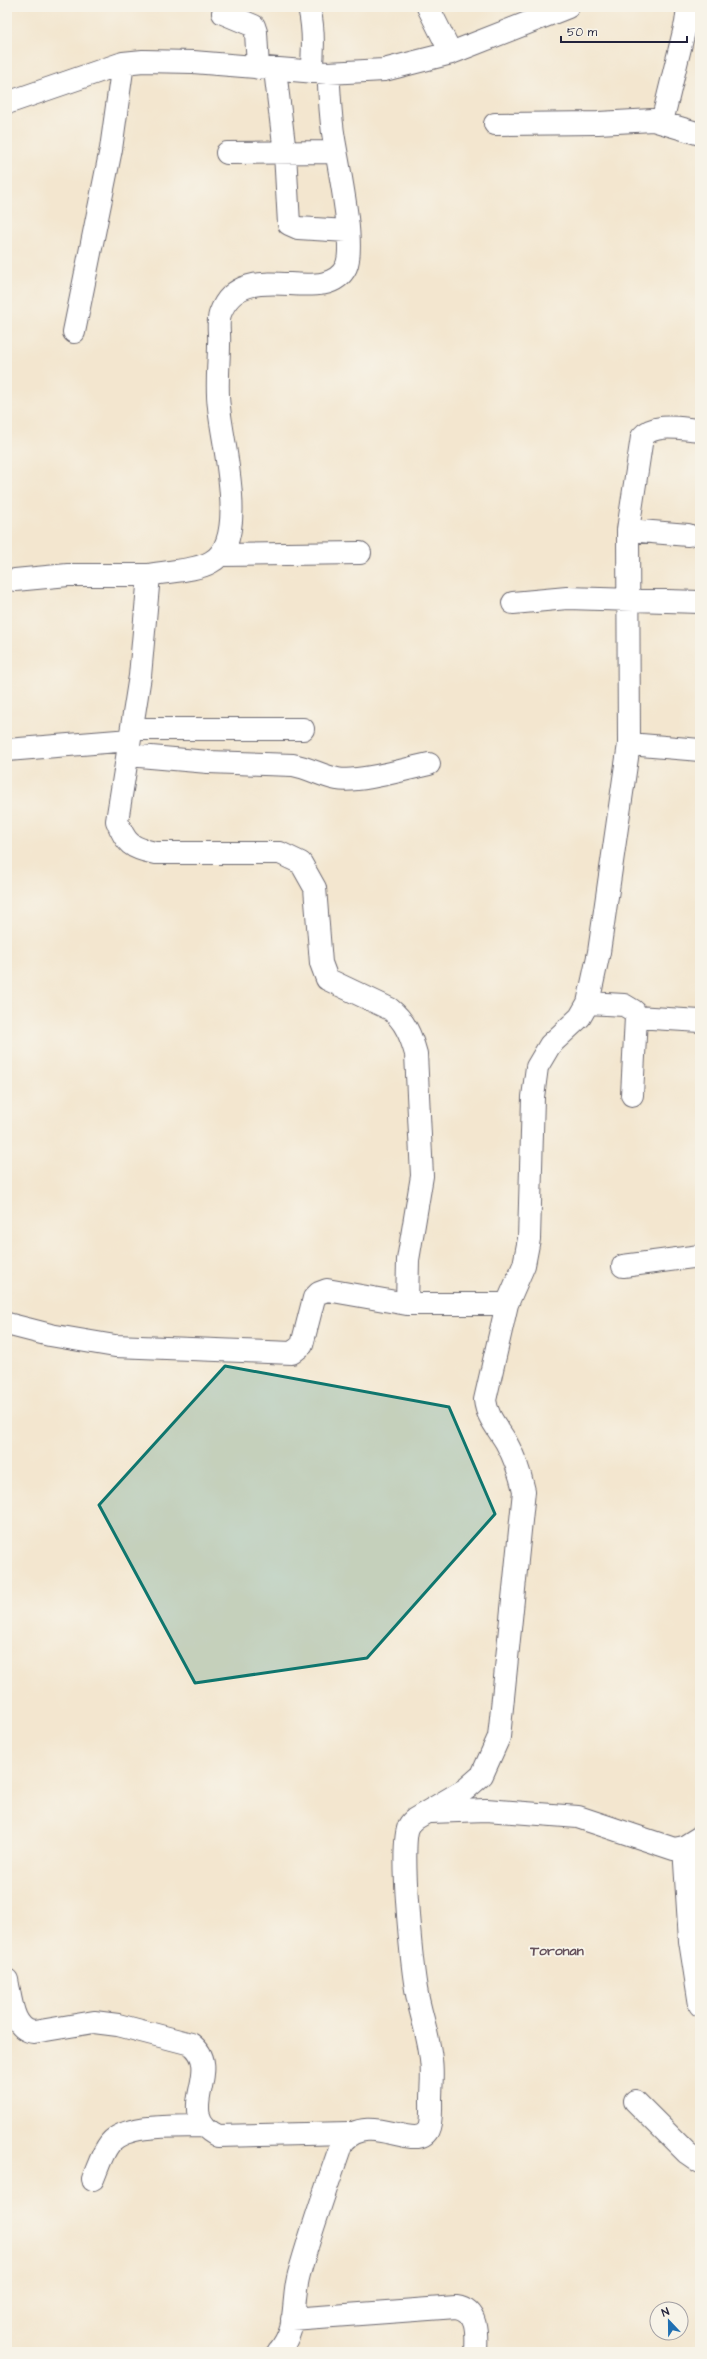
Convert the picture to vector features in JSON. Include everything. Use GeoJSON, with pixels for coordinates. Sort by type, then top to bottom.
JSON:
{"type":"FeatureCollection","features":[{"type":"Feature","properties":{"kind":"street"},"geometry":{"type":"LineString","coordinates":[[15,580],[68,575],[149,575],[211,563],[221,555],[227,540],[232,516],[230,487],[218,405],[219,317],[225,302],[240,289],[257,284],[329,282],[339,276],[346,266],[348,255],[344,195],[314,49],[313,22],[310,7]]}},
{"type":"Feature","properties":{"kind":"street"},"geometry":{"type":"LineString","coordinates":[[428,7],[451,53]]}},
{"type":"Feature","properties":{"kind":"street"},"geometry":{"type":"LineString","coordinates":[[7,103],[123,63],[143,61],[193,62],[266,69],[319,72],[384,70],[451,53],[568,7]]}},
{"type":"Feature","properties":{"kind":"street"},"geometry":{"type":"LineString","coordinates":[[662,122],[686,24],[688,7]]}},
{"type":"Feature","properties":{"kind":"street"},"geometry":{"type":"LineString","coordinates":[[223,13],[254,26],[256,32],[285,153],[289,224],[298,228],[347,230]]}},
{"type":"Feature","properties":{"kind":"street"},"geometry":{"type":"LineString","coordinates":[[74,332],[111,149],[123,63]]}},
{"type":"Feature","properties":{"kind":"street"},"geometry":{"type":"LineString","coordinates":[[495,124],[598,124],[652,120],[700,134]]}},
{"type":"Feature","properties":{"kind":"street"},"geometry":{"type":"LineString","coordinates":[[227,153],[336,152]]}},
{"type":"Feature","properties":{"kind":"street"},"geometry":{"type":"LineString","coordinates":[[278,2352],[290,2334],[293,2299],[299,2274],[342,2142],[349,2134],[359,2129],[380,2130],[402,2137],[422,2135],[428,2130],[431,2110],[432,2060],[416,1988],[406,1881],[406,1843],[408,1826],[424,1812],[466,1789],[482,1775],[499,1737],[524,1491],[519,1468],[505,1441],[486,1412],[485,1400],[507,1304],[524,1265],[529,1239],[534,1097],[537,1067],[550,1045],[580,1017],[588,1003],[599,952],[630,744],[628,530],[642,437],[646,432],[657,428],[700,430]]}},
{"type":"Feature","properties":{"kind":"street"},"geometry":{"type":"LineString","coordinates":[[628,530],[688,535]]}},
{"type":"Feature","properties":{"kind":"street"},"geometry":{"type":"LineString","coordinates":[[221,555],[360,553]]}},
{"type":"Feature","properties":{"kind":"street"},"geometry":{"type":"LineString","coordinates":[[149,575],[140,676],[117,821],[125,840],[138,850],[155,853],[280,853],[301,864],[316,888],[321,963],[327,979],[390,1009],[399,1016],[411,1035],[416,1054],[422,1176],[408,1260],[407,1304]]}},
{"type":"Feature","properties":{"kind":"street"},"geometry":{"type":"LineString","coordinates":[[513,603],[567,598],[700,602]]}},
{"type":"Feature","properties":{"kind":"street"},"geometry":{"type":"LineString","coordinates":[[7,750],[303,729]]}},
{"type":"Feature","properties":{"kind":"street"},"geometry":{"type":"LineString","coordinates":[[130,742],[208,762],[293,765],[306,767],[337,780],[362,778],[429,764]]}},
{"type":"Feature","properties":{"kind":"street"},"geometry":{"type":"LineString","coordinates":[[630,744],[700,750]]}},
{"type":"Feature","properties":{"kind":"street"},"geometry":{"type":"LineString","coordinates":[[588,1003],[624,1005],[631,1008],[636,1017],[632,1095]]}},
{"type":"Feature","properties":{"kind":"street"},"geometry":{"type":"LineString","coordinates":[[636,1017],[700,1021]]}},
{"type":"Feature","properties":{"kind":"street"},"geometry":{"type":"LineString","coordinates":[[623,1266],[700,1256]]}},
{"type":"Feature","properties":{"kind":"street"},"geometry":{"type":"LineString","coordinates":[[7,1324],[50,1335],[115,1346],[292,1353],[302,1345],[314,1298],[319,1293],[327,1290],[407,1304],[507,1304]]}},
{"type":"Feature","properties":{"kind":"street"},"geometry":{"type":"LineString","coordinates":[[424,1812],[486,1810],[578,1817],[674,1849],[692,1842],[690,1941],[700,2005]]}},
{"type":"Feature","properties":{"kind":"street"},"geometry":{"type":"LineString","coordinates":[[7,1980],[16,2017],[19,2025],[26,2031],[34,2032],[94,2022],[118,2025],[191,2044],[200,2051],[204,2061],[197,2110],[202,2126]]}},
{"type":"Feature","properties":{"kind":"street"},"geometry":{"type":"LineString","coordinates":[[635,2101],[687,2153],[700,2162]]}},
{"type":"Feature","properties":{"kind":"street"},"geometry":{"type":"LineString","coordinates":[[93,2179],[111,2142],[121,2134],[152,2128],[202,2126],[218,2136],[349,2134]]}},
{"type":"Feature","properties":{"kind":"street"},"geometry":{"type":"LineString","coordinates":[[292,2318],[456,2307],[464,2308],[471,2315],[475,2325],[476,2352]]}},
{"type":"Feature","properties":{"kind":"highlighted area"},"geometry":{"type":"Polygon","coordinates":[[[225,1366],[449,1407],[495,1514],[367,1658],[195,1683],[99,1505],[225,1366]]]}},
{"type":"Feature","properties":{"kind":"district","name":"Toronan"},"geometry":{"type":"Point","coordinates":[557,1950]}}]}
